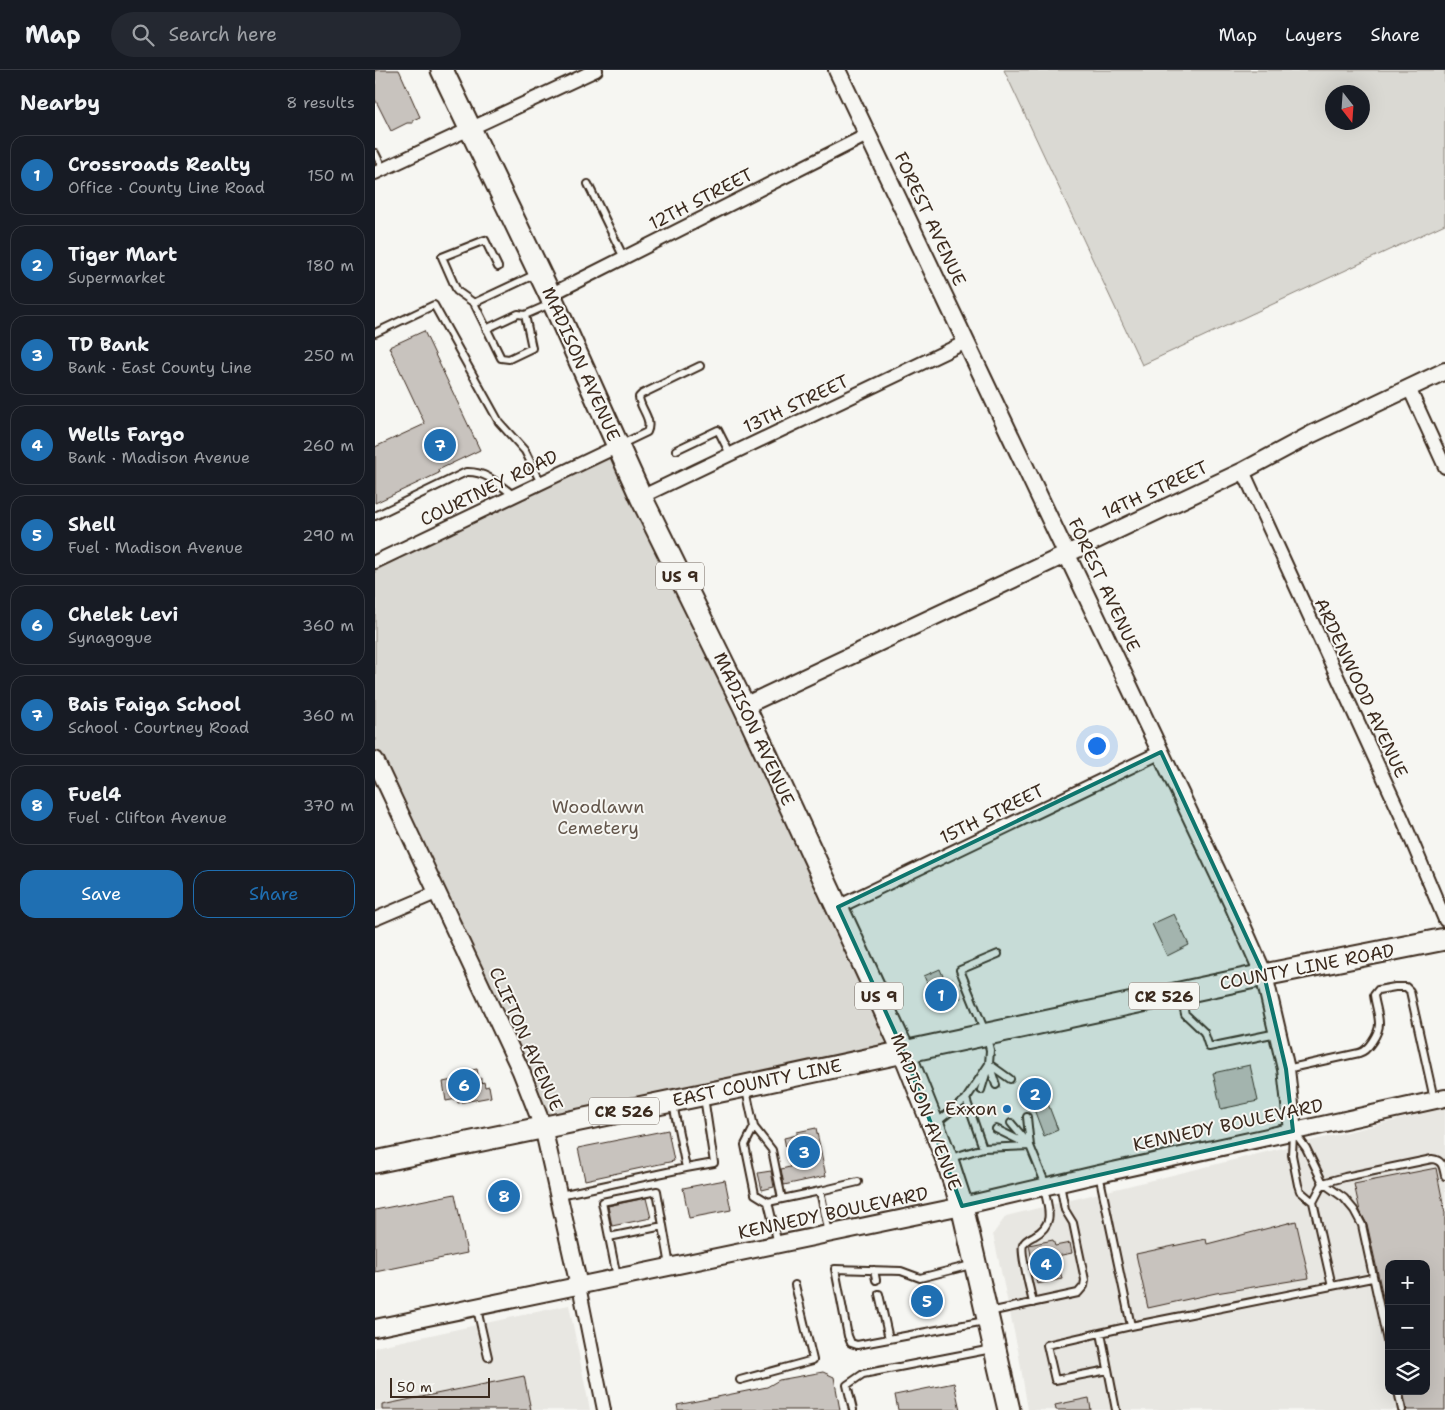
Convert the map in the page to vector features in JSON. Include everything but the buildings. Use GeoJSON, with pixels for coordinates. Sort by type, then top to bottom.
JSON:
{"type":"FeatureCollection","features":[{"type":"Feature","properties":{"kind":"main road","name":"MADISON AVENUE"},"geometry":{"type":"LineString","coordinates":[[442,70],[551,298],[641,497],[744,706],[904,1052],[947,1160],[962,1206],[977,1264],[1009,1410]]}},
{"type":"Feature","properties":{"kind":"main road","name":"COUNTY LINE ROAD"},"geometry":{"type":"LineString","coordinates":[[904,1052],[1264,975],[1445,939]]}},
{"type":"Feature","properties":{"kind":"main road","name":"EAST COUNTY LINE"},"geometry":{"type":"LineString","coordinates":[[375,1162],[904,1052]]}},
{"type":"Feature","properties":{"kind":"street"},"geometry":{"type":"LineString","coordinates":[[379,171],[595,70]]}},
{"type":"Feature","properties":{"kind":"street","name":"FOREST AVENUE"},"geometry":{"type":"LineString","coordinates":[[837,70],[1161,752],[1264,975],[1286,1069],[1293,1131]]}},
{"type":"Feature","properties":{"kind":"street","name":"12TH STREET"},"geometry":{"type":"LineString","coordinates":[[551,298],[624,258],[867,135]]}},
{"type":"Feature","properties":{"kind":"street","name":"13TH STREET"},"geometry":{"type":"LineString","coordinates":[[641,497],[966,342]]}},
{"type":"Feature","properties":{"kind":"street","name":"14TH STREET"},"geometry":{"type":"LineString","coordinates":[[744,706],[1243,471],[1312,434],[1445,371]]}},
{"type":"Feature","properties":{"kind":"street"},"geometry":{"type":"LineString","coordinates":[[1409,388],[1445,467]]}},
{"type":"Feature","properties":{"kind":"street","name":"COURTNEY ROAD"},"geometry":{"type":"LineString","coordinates":[[375,562],[618,446]]}},
{"type":"Feature","properties":{"kind":"street","name":"ARDENWOOD AVENUE"},"geometry":{"type":"LineString","coordinates":[[1243,471],[1403,820],[1445,920]]}},
{"type":"Feature","properties":{"kind":"street","name":"15TH STREET"},"geometry":{"type":"LineString","coordinates":[[838,907],[1161,752]]}},
{"type":"Feature","properties":{"kind":"street","name":"CLIFTON AVENUE"},"geometry":{"type":"LineString","coordinates":[[375,760],[521,1071],[543,1127],[579,1286],[604,1410]]}},
{"type":"Feature","properties":{"kind":"street"},"geometry":{"type":"LineString","coordinates":[[375,919],[436,893]]}},
{"type":"Feature","properties":{"kind":"street","name":"KENNEDY BOULEVARD"},"geometry":{"type":"LineString","coordinates":[[375,1328],[962,1206],[1099,1174],[1440,1100]]}},
{"type":"Feature","properties":{"kind":"lane"},"geometry":{"type":"LineString","coordinates":[[375,153],[379,171]]}},
{"type":"Feature","properties":{"kind":"lane"},"geometry":{"type":"LineString","coordinates":[[588,184],[624,258]]}},
{"type":"Feature","properties":{"kind":"lane"},"geometry":{"type":"LineString","coordinates":[[498,268],[485,240],[442,257],[457,290],[474,303],[501,358],[509,359],[532,348],[525,315]]}},
{"type":"Feature","properties":{"kind":"lane"},"geometry":{"type":"LineString","coordinates":[[474,303],[539,273]]}},
{"type":"Feature","properties":{"kind":"lane"},"geometry":{"type":"LineString","coordinates":[[486,329],[518,314],[525,315],[551,298]]}},
{"type":"Feature","properties":{"kind":"lane"},"geometry":{"type":"LineString","coordinates":[[375,333],[434,305],[499,422],[525,451],[541,483]]}},
{"type":"Feature","properties":{"kind":"lane"},"geometry":{"type":"LineString","coordinates":[[618,446],[647,432],[649,427],[648,420],[639,401],[639,397],[642,394],[700,366]]}},
{"type":"Feature","properties":{"kind":"lane"},"geometry":{"type":"LineString","coordinates":[[676,450],[718,430],[730,454]]}},
{"type":"Feature","properties":{"kind":"lane"},"geometry":{"type":"LineString","coordinates":[[375,516],[466,472],[485,474],[514,496]]}},
{"type":"Feature","properties":{"kind":"lane"},"geometry":{"type":"LineString","coordinates":[[981,1090],[989,1064],[990,1050],[986,1034],[960,970],[998,954]]}},
{"type":"Feature","properties":{"kind":"lane"},"geometry":{"type":"LineString","coordinates":[[1286,1069],[1363,1052],[1367,1049],[1378,1028],[1375,995],[1378,990],[1407,987],[1410,990],[1440,1100]]}},
{"type":"Feature","properties":{"kind":"lane"},"geometry":{"type":"LineString","coordinates":[[1180,993],[1185,1014],[1204,1032],[1209,1047],[1278,1033]]}},
{"type":"Feature","properties":{"kind":"lane"},"geometry":{"type":"LineString","coordinates":[[989,1064],[1010,1079]]}},
{"type":"Feature","properties":{"kind":"lane"},"geometry":{"type":"LineString","coordinates":[[989,1064],[996,1085]]}},
{"type":"Feature","properties":{"kind":"lane"},"geometry":{"type":"LineString","coordinates":[[933,1125],[966,1099],[989,1064]]}},
{"type":"Feature","properties":{"kind":"lane"},"geometry":{"type":"LineString","coordinates":[[745,1086],[754,1127],[772,1150],[782,1199]]}},
{"type":"Feature","properties":{"kind":"lane"},"geometry":{"type":"LineString","coordinates":[[559,1195],[714,1163],[704,1094]]}},
{"type":"Feature","properties":{"kind":"lane"},"geometry":{"type":"LineString","coordinates":[[966,1099],[983,1148]]}},
{"type":"Feature","properties":{"kind":"lane"},"geometry":{"type":"LineString","coordinates":[[673,1101],[686,1168]]}},
{"type":"Feature","properties":{"kind":"lane"},"geometry":{"type":"LineString","coordinates":[[1027,1117],[1031,1146]]}},
{"type":"Feature","properties":{"kind":"lane"},"geometry":{"type":"LineString","coordinates":[[977,1264],[921,1278],[901,1270],[835,1268],[851,1343],[857,1345],[889,1339],[988,1316],[1078,1292],[1084,1286],[1085,1280],[1073,1223],[1050,1186],[1031,1146],[1011,1123]]}},
{"type":"Feature","properties":{"kind":"lane"},"geometry":{"type":"LineString","coordinates":[[754,1127],[745,1145],[755,1194],[768,1202],[858,1182]]}},
{"type":"Feature","properties":{"kind":"lane"},"geometry":{"type":"LineString","coordinates":[[996,1129],[1031,1146]]}},
{"type":"Feature","properties":{"kind":"lane"},"geometry":{"type":"LineString","coordinates":[[1293,1131],[1306,1148],[1323,1183],[1344,1198],[1354,1210],[1362,1225],[1385,1333]]}},
{"type":"Feature","properties":{"kind":"lane"},"geometry":{"type":"LineString","coordinates":[[1293,1131],[1292,1155],[1298,1185],[1300,1191],[1313,1202],[1332,1286]]}},
{"type":"Feature","properties":{"kind":"lane"},"geometry":{"type":"LineString","coordinates":[[947,1160],[983,1148],[1031,1146]]}},
{"type":"Feature","properties":{"kind":"lane"},"geometry":{"type":"LineString","coordinates":[[1313,1202],[1323,1183],[1365,1172],[1432,1159],[1438,1160],[1442,1164],[1445,1176]]}},
{"type":"Feature","properties":{"kind":"lane"},"geometry":{"type":"LineString","coordinates":[[1099,1174],[1131,1326]]}},
{"type":"Feature","properties":{"kind":"lane"},"geometry":{"type":"LineString","coordinates":[[1033,1303],[1022,1249],[1026,1240],[1043,1231],[1048,1222],[1050,1186]]}},
{"type":"Feature","properties":{"kind":"lane"},"geometry":{"type":"LineString","coordinates":[[820,1190],[829,1233]]}},
{"type":"Feature","properties":{"kind":"lane"},"geometry":{"type":"LineString","coordinates":[[617,1278],[602,1202],[657,1191],[671,1267]]}},
{"type":"Feature","properties":{"kind":"lane"},"geometry":{"type":"LineString","coordinates":[[768,1202],[778,1244]]}},
{"type":"Feature","properties":{"kind":"lane"},"geometry":{"type":"LineString","coordinates":[[609,1237],[663,1226]]}},
{"type":"Feature","properties":{"kind":"lane"},"geometry":{"type":"LineString","coordinates":[[875,1270],[876,1280]]}},
{"type":"Feature","properties":{"kind":"lane"},"geometry":{"type":"LineString","coordinates":[[1108,1370],[1055,1380],[1047,1345],[1131,1326],[1372,1278]]}},
{"type":"Feature","properties":{"kind":"lane"},"geometry":{"type":"LineString","coordinates":[[740,1380],[813,1360],[795,1285]]}},
{"type":"Feature","properties":{"kind":"lane"},"geometry":{"type":"LineString","coordinates":[[879,1294],[889,1339]]}},
{"type":"Feature","properties":{"kind":"lane"},"geometry":{"type":"LineString","coordinates":[[477,1307],[487,1357]]}},
{"type":"Feature","properties":{"kind":"lane"},"geometry":{"type":"LineString","coordinates":[[1101,1333],[1116,1410]]}},
{"type":"Feature","properties":{"kind":"lane"},"geometry":{"type":"LineString","coordinates":[[853,1410],[847,1386],[863,1374],[995,1348]]}},
{"type":"Feature","properties":{"kind":"lane"},"geometry":{"type":"LineString","coordinates":[[1399,1395],[1402,1410]]}},
{"type":"Feature","properties":{"kind":"highlighted area"},"geometry":{"type":"Polygon","coordinates":[[[1161,752],[1264,975],[1286,1069],[1293,1131],[962,1206],[904,1052],[838,907],[1161,752]]]}},
{"type":"Feature","properties":{"kind":"shaded area"},"geometry":{"type":"Polygon","coordinates":[[[1445,1108],[1445,1410],[1028,1410],[1018,1350],[993,1234],[1006,1216],[1445,1108]]]}},
{"type":"Feature","properties":{"kind":"shaded area"},"geometry":{"type":"Polygon","coordinates":[[[569,1305],[590,1410],[375,1410],[375,1347],[569,1305]]]}},
{"type":"Feature","properties":{"kind":"green space"},"geometry":{"type":"Polygon","coordinates":[[[1004,70],[1445,70],[1445,224],[1142,365],[1004,70]]]}},
{"type":"Feature","properties":{"kind":"green space","name":"Woodlawn Cemetery"},"geometry":{"type":"Polygon","coordinates":[[[618,446],[904,1052],[543,1127],[375,760],[375,562],[618,446]]]}},
{"type":"Feature","properties":{"kind":"place","name":"Bais Faiga School"},"geometry":{"type":"Point","coordinates":[440,445]}},
{"type":"Feature","properties":{"kind":"place","name":"Crossroads Realty"},"geometry":{"type":"Point","coordinates":[941,995]}},
{"type":"Feature","properties":{"kind":"place","name":"Chelek Levi"},"geometry":{"type":"Point","coordinates":[464,1085]}},
{"type":"Feature","properties":{"kind":"place","name":"Tiger Mart"},"geometry":{"type":"Point","coordinates":[1035,1094]}},
{"type":"Feature","properties":{"kind":"place","name":"Exxon"},"geometry":{"type":"Point","coordinates":[1007,1109]}},
{"type":"Feature","properties":{"kind":"place","name":"TD Bank"},"geometry":{"type":"Point","coordinates":[804,1152]}},
{"type":"Feature","properties":{"kind":"place","name":"Fuel4"},"geometry":{"type":"Point","coordinates":[504,1196]}},
{"type":"Feature","properties":{"kind":"place","name":"Wells Fargo"},"geometry":{"type":"Point","coordinates":[1046,1264]}},
{"type":"Feature","properties":{"kind":"place","name":"Shell"},"geometry":{"type":"Point","coordinates":[927,1301]}}]}
